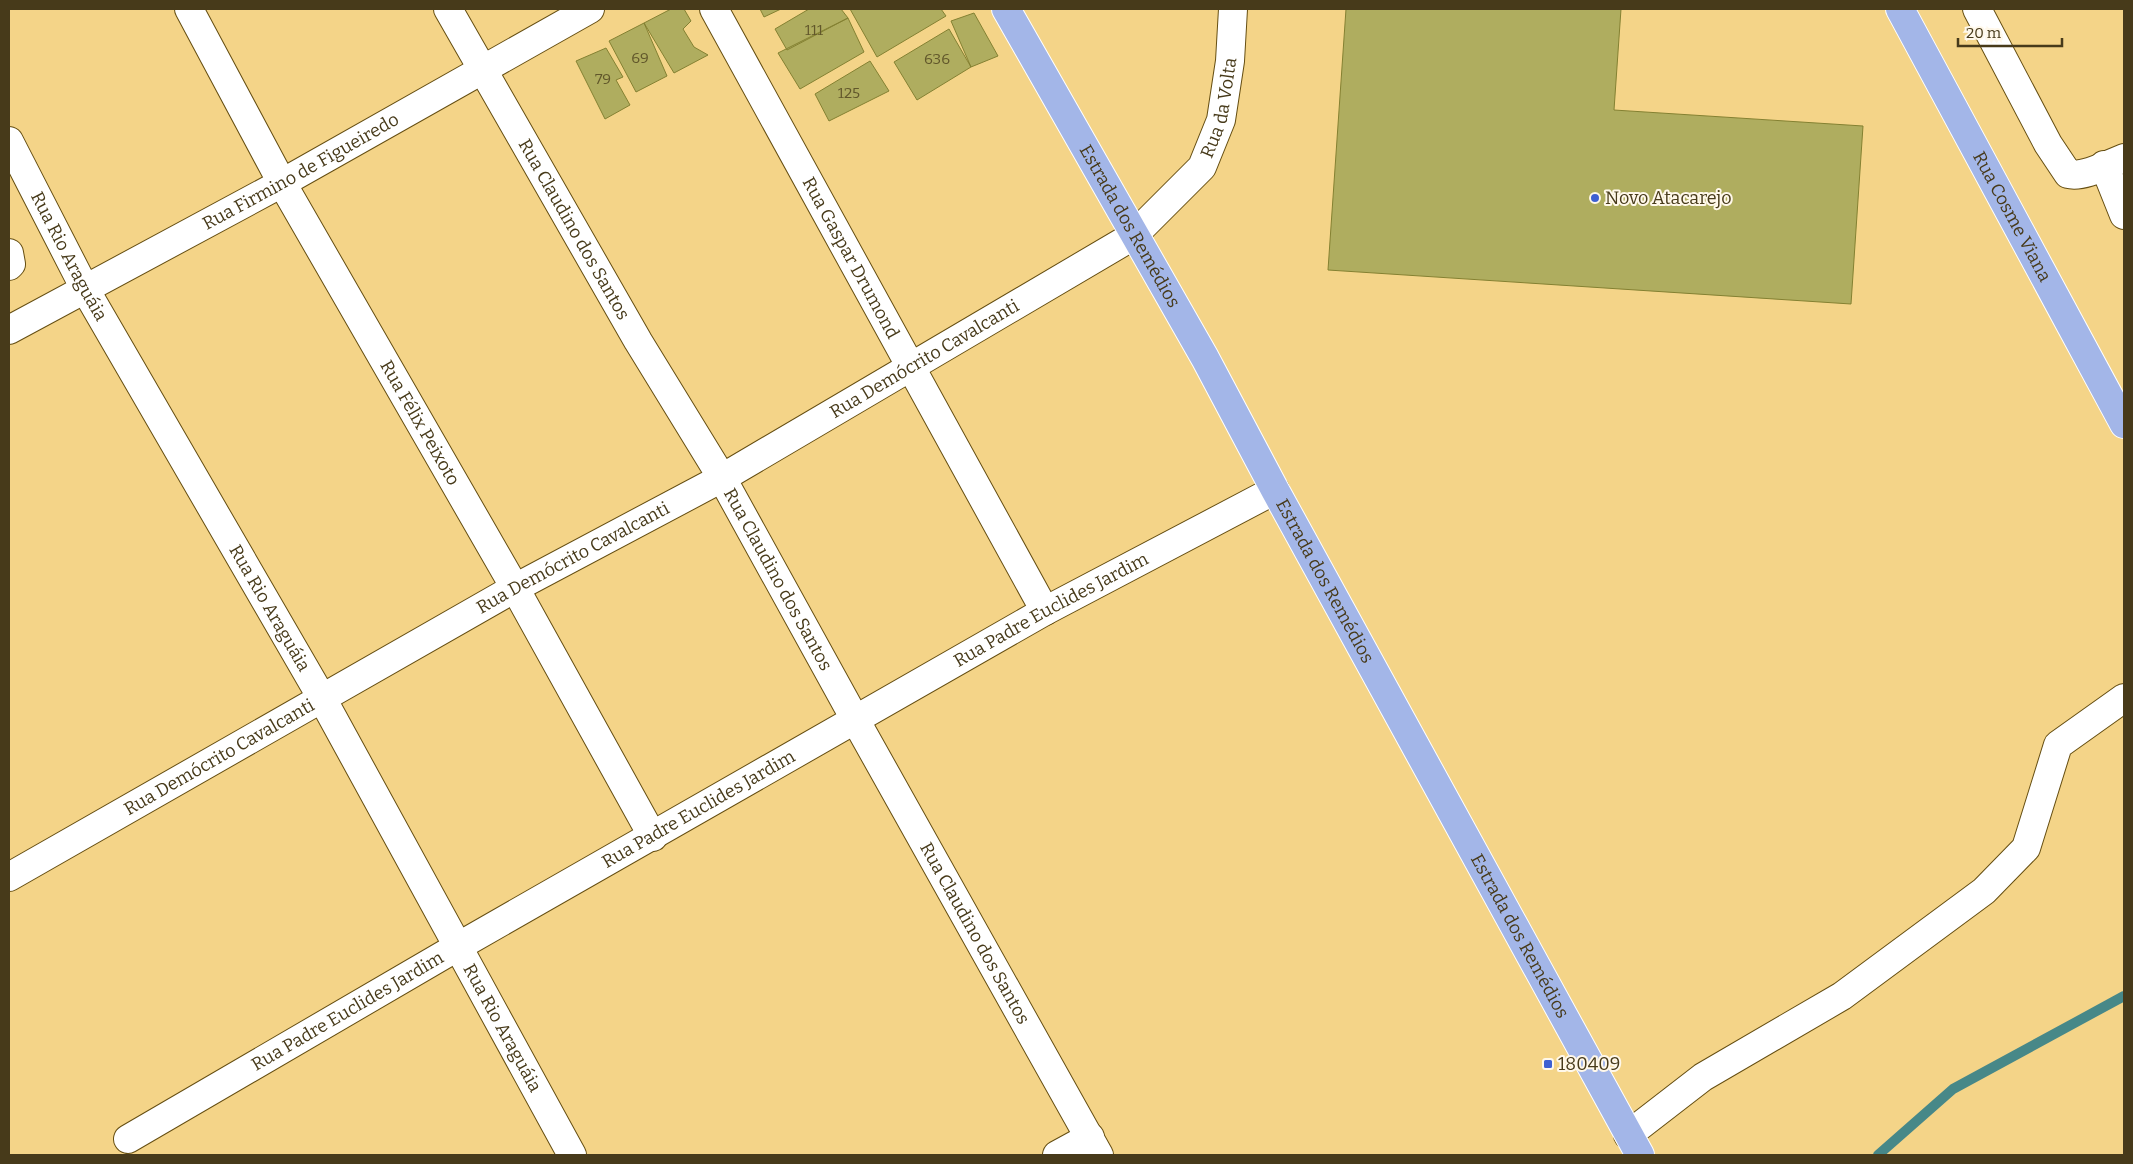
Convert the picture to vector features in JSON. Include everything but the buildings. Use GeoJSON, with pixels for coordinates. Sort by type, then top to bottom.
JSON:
{"type":"FeatureCollection","features":[{"type":"Feature","properties":{"kind":"main road","name":"Estrada dos Remédios"},"geometry":{"type":"LineString","coordinates":[[1006,9],[1133,236],[1205,358],[1275,490],[1634,1145]]}},
{"type":"Feature","properties":{"kind":"main road","name":"Rua Cosme Viana"},"geometry":{"type":"LineString","coordinates":[[1900,9],[2124,424]]}},
{"type":"Feature","properties":{"kind":"street","name":"Rua Félix Peixoto"},"geometry":{"type":"LineString","coordinates":[[189,9],[282,183],[515,588],[653,837]]}},
{"type":"Feature","properties":{"kind":"street","name":"Rua Claudino dos Santos"},"geometry":{"type":"LineString","coordinates":[[448,9],[638,341],[722,478],[1094,1146]]}},
{"type":"Feature","properties":{"kind":"street","name":"Rua Firmino de Figueiredo"},"geometry":{"type":"LineString","coordinates":[[9,330],[282,183],[590,9]]}},
{"type":"Feature","properties":{"kind":"street","name":"Rua Gaspar Drumond"},"geometry":{"type":"LineString","coordinates":[[714,9],[1045,611]]}},
{"type":"Feature","properties":{"kind":"street","name":"Rua da Volta"},"geometry":{"type":"LineString","coordinates":[[1133,236],[1202,168],[1221,120],[1230,61],[1233,9]]}},
{"type":"Feature","properties":{"kind":"street"},"geometry":{"type":"LineString","coordinates":[[1977,9],[2048,144],[2068,174],[2074,175],[2114,162],[2124,214]]}},
{"type":"Feature","properties":{"kind":"street","name":"Rua Rio Araguáia"},"geometry":{"type":"LineString","coordinates":[[9,142],[84,289],[323,700],[572,1155]]}},
{"type":"Feature","properties":{"kind":"street","name":"Rua Demócrito Cavalcanti"},"geometry":{"type":"LineString","coordinates":[[9,877],[323,700],[515,588],[722,478],[1133,236]]}},
{"type":"Feature","properties":{"kind":"street"},"geometry":{"type":"LineString","coordinates":[[9,253],[11,264],[9,266]]}},
{"type":"Feature","properties":{"kind":"street","name":"Rua Padre Euclides Jardim"},"geometry":{"type":"LineString","coordinates":[[128,1139],[459,946],[856,721],[1045,611],[1275,490]]}},
{"type":"Feature","properties":{"kind":"street"},"geometry":{"type":"LineString","coordinates":[[1634,1145],[1703,1077],[1842,996],[1984,891],[2026,848],[2058,744],[2124,698]]}},
{"type":"Feature","properties":{"kind":"street"},"geometry":{"type":"LineString","coordinates":[[1057,1155],[1094,1146]]}},
{"type":"Feature","properties":{"kind":"waterway"},"geometry":{"type":"LineString","coordinates":[[1878,1155],[1953,1089],[2124,996]]}},
{"type":"Feature","properties":{"kind":"place","name":"Novo Atacarejo"},"geometry":{"type":"Point","coordinates":[1595,198]}},
{"type":"Feature","properties":{"kind":"place","name":"180409"},"geometry":{"type":"Point","coordinates":[1548,1064]}}]}
